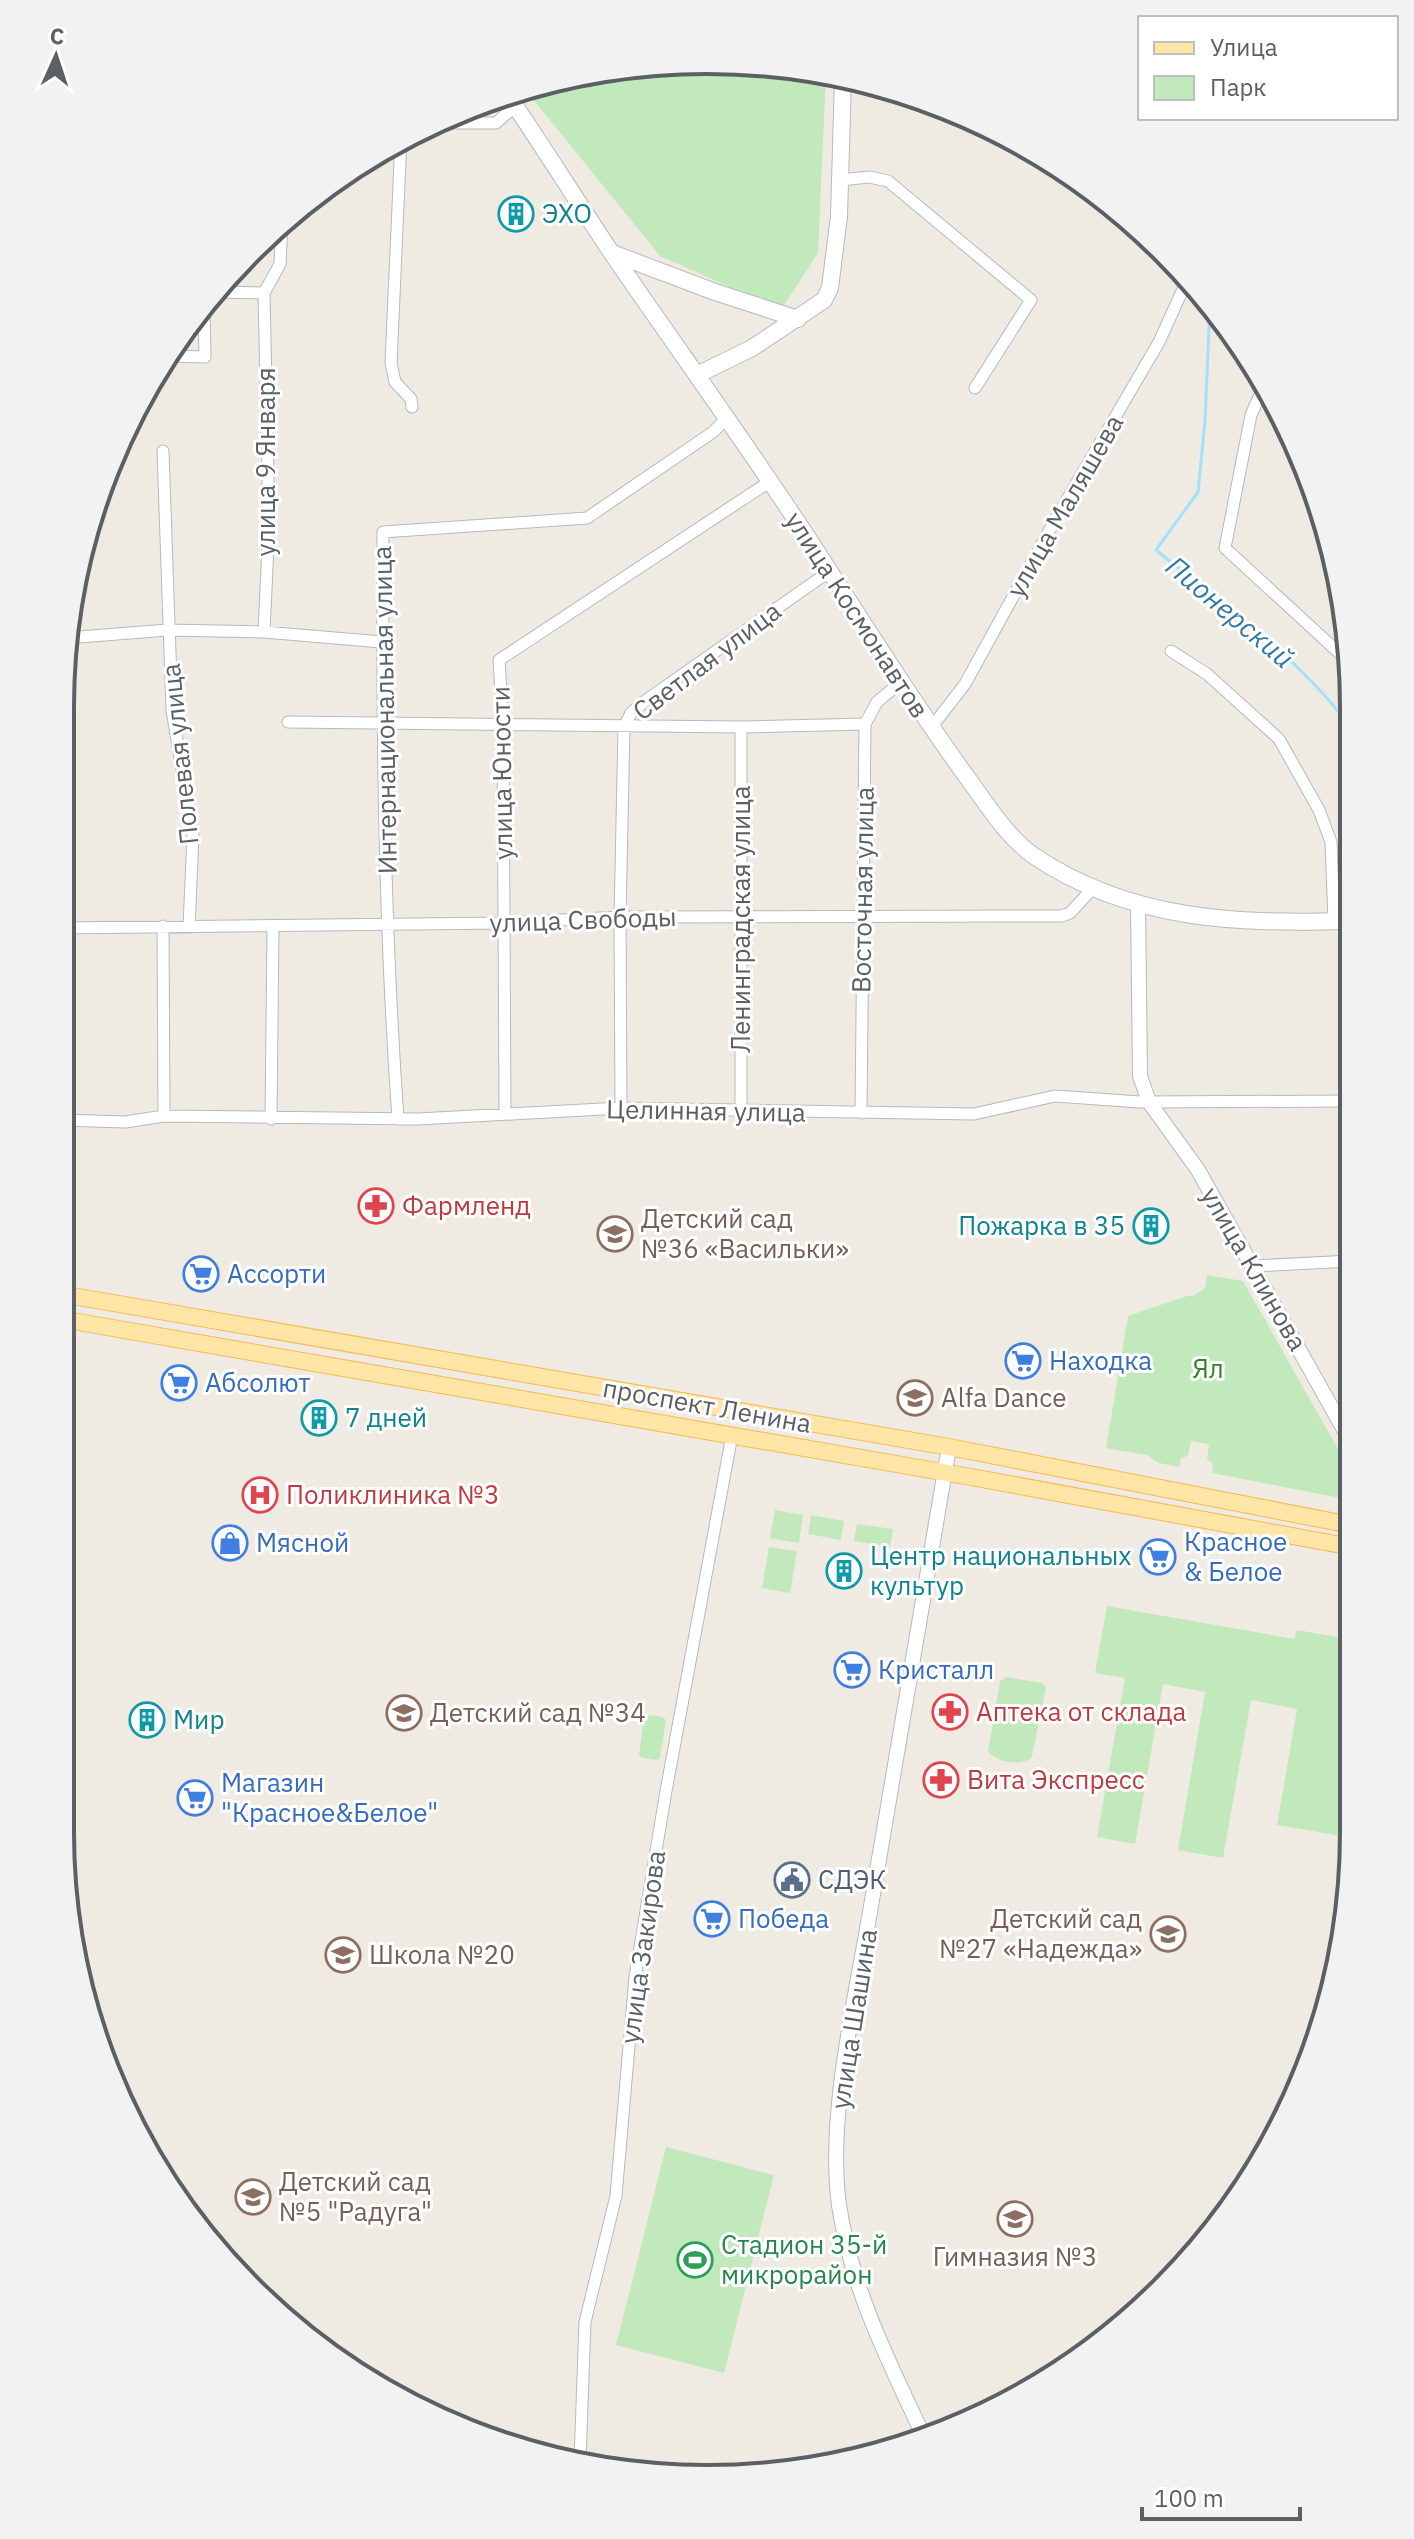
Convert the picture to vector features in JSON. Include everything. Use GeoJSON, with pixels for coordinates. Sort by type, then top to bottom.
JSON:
{"type":"FeatureCollection","features":[{"type":"Feature","properties":{"kind":"main road"},"geometry":{"type":"LineString","coordinates":[[697,375],[752,348],[824,300],[830,288],[839,216],[843,89]]}},
{"type":"Feature","properties":{"kind":"main road","name":"улица Космонавтов"},"geometry":{"type":"LineString","coordinates":[[514,105],[830,571],[931,728],[1000,823],[1030,853],[1093,888],[1138,904],[1211,919],[1340,921]]}},
{"type":"Feature","properties":{"kind":"main road"},"geometry":{"type":"LineString","coordinates":[[612,253],[798,319]]}},
{"type":"Feature","properties":{"kind":"main road","name":"проспект Ленина"},"geometry":{"type":"LineString","coordinates":[[74,1296],[949,1447],[1340,1523]]}},
{"type":"Feature","properties":{"kind":"main road","name":"проспект Ленина"},"geometry":{"type":"LineString","coordinates":[[74,1321],[944,1472],[1340,1545]]}},
{"type":"Feature","properties":{"kind":"main road"},"geometry":{"type":"LineString","coordinates":[[492,1394],[496,1369]]}},
{"type":"Feature","properties":{"kind":"street"},"geometry":{"type":"LineString","coordinates":[[463,123],[496,123],[504,118],[508,107]]}},
{"type":"Feature","properties":{"kind":"street"},"geometry":{"type":"LineString","coordinates":[[400,154],[391,363],[395,382],[411,399],[412,407]]}},
{"type":"Feature","properties":{"kind":"street"},"geometry":{"type":"LineString","coordinates":[[841,180],[869,177],[888,181],[1031,300],[975,388]]}},
{"type":"Feature","properties":{"kind":"street","name":"улица 9 Января"},"geometry":{"type":"LineString","coordinates":[[264,632],[269,525],[264,293],[280,264],[281,239]]}},
{"type":"Feature","properties":{"kind":"street","name":"улица Маляшева"},"geometry":{"type":"LineString","coordinates":[[931,728],[965,684],[1058,515],[1159,342],[1183,290]]}},
{"type":"Feature","properties":{"kind":"street"},"geometry":{"type":"LineString","coordinates":[[229,292],[264,293]]}},
{"type":"Feature","properties":{"kind":"street"},"geometry":{"type":"LineString","coordinates":[[180,356],[205,357],[204,323]]}},
{"type":"Feature","properties":{"kind":"street"},"geometry":{"type":"LineString","coordinates":[[1259,398],[1251,415],[1225,548],[1338,652]]}},
{"type":"Feature","properties":{"kind":"street","name":"Интернациональная улица"},"geometry":{"type":"LineString","coordinates":[[398,1119],[382,724],[383,532],[587,518],[713,432],[726,419]]}},
{"type":"Feature","properties":{"kind":"street","name":"Полевая улица"},"geometry":{"type":"LineString","coordinates":[[163,451],[172,710],[193,836],[189,927]]}},
{"type":"Feature","properties":{"kind":"street","name":"улица Юности"},"geometry":{"type":"LineString","coordinates":[[505,1114],[503,725],[499,660],[769,482]]}},
{"type":"Feature","properties":{"kind":"street","name":"Светлая улица"},"geometry":{"type":"LineString","coordinates":[[621,1108],[620,917],[624,727],[631,713],[645,701],[830,571]]}},
{"type":"Feature","properties":{"kind":"street"},"geometry":{"type":"LineString","coordinates":[[78,637],[168,630],[264,632],[382,642]]}},
{"type":"Feature","properties":{"kind":"street"},"geometry":{"type":"LineString","coordinates":[[1171,651],[1207,674],[1279,739],[1319,810],[1331,842],[1340,907]]}},
{"type":"Feature","properties":{"kind":"street"},"geometry":{"type":"LineString","coordinates":[[288,722],[624,727],[865,724],[877,702],[901,682]]}},
{"type":"Feature","properties":{"kind":"street","name":"Восточная улица"},"geometry":{"type":"LineString","coordinates":[[861,1113],[865,724]]}},
{"type":"Feature","properties":{"kind":"street","name":"Ленинградская улица"},"geometry":{"type":"LineString","coordinates":[[741,727],[741,1110]]}},
{"type":"Feature","properties":{"kind":"street","name":"улица Свободы"},"geometry":{"type":"LineString","coordinates":[[74,928],[504,923],[620,917],[1062,916],[1070,913],[1093,888]]}},
{"type":"Feature","properties":{"kind":"street"},"geometry":{"type":"LineString","coordinates":[[1138,904],[1140,1076],[1149,1102]]}},
{"type":"Feature","properties":{"kind":"street"},"geometry":{"type":"LineString","coordinates":[[163,926],[164,1116]]}},
{"type":"Feature","properties":{"kind":"street"},"geometry":{"type":"LineString","coordinates":[[271,1119],[273,927]]}},
{"type":"Feature","properties":{"kind":"street","name":"Целинная улица"},"geometry":{"type":"LineString","coordinates":[[74,1120],[125,1122],[164,1116],[398,1119],[621,1108],[974,1114],[1055,1096],[1149,1102],[1340,1101]]}},
{"type":"Feature","properties":{"kind":"street","name":"улица Клинова"},"geometry":{"type":"LineString","coordinates":[[1149,1102],[1198,1170],[1340,1422]]}},
{"type":"Feature","properties":{"kind":"street"},"geometry":{"type":"LineString","coordinates":[[1253,1266],[1340,1262]]}},
{"type":"Feature","properties":{"kind":"street","name":"улица Закирова"},"geometry":{"type":"LineString","coordinates":[[580,2452],[585,2322],[616,2196],[635,1977],[732,1435]]}},
{"type":"Feature","properties":{"kind":"street","name":"улица Шашина"},"geometry":{"type":"LineString","coordinates":[[920,2428],[880,2344],[855,2273],[839,2203],[836,2153],[855,2002],[949,1447]]}},
{"type":"Feature","properties":{"kind":"green space"},"geometry":{"type":"Polygon","coordinates":[[[666,75],[748,75],[825,85],[818,253],[781,310],[660,256],[533,99],[584,86],[666,75]]]}},
{"type":"Feature","properties":{"kind":"green space","name":"Ял"},"geometry":{"type":"Polygon","coordinates":[[[1207,1275],[1243,1281],[1340,1453],[1340,1498],[1212,1473],[1213,1464],[1207,1459],[1209,1444],[1191,1441],[1188,1456],[1181,1458],[1179,1467],[1159,1463],[1147,1455],[1106,1448],[1128,1316],[1193,1296],[1205,1288],[1207,1275]]]}},
{"type":"Feature","properties":{"kind":"green space"},"geometry":{"type":"Polygon","coordinates":[[[775,1510],[803,1515],[799,1543],[770,1538],[775,1510]]]}},
{"type":"Feature","properties":{"kind":"green space"},"geometry":{"type":"Polygon","coordinates":[[[811,1515],[844,1521],[841,1540],[808,1534],[811,1515]]]}},
{"type":"Feature","properties":{"kind":"green space"},"geometry":{"type":"Polygon","coordinates":[[[857,1524],[893,1529],[890,1547],[854,1541],[857,1524]]]}},
{"type":"Feature","properties":{"kind":"green space"},"geometry":{"type":"Polygon","coordinates":[[[769,1547],[797,1551],[790,1593],[762,1588],[769,1547]]]}},
{"type":"Feature","properties":{"kind":"green space"},"geometry":{"type":"Polygon","coordinates":[[[1107,1606],[1294,1639],[1297,1630],[1340,1638],[1340,1836],[1277,1825],[1297,1709],[1251,1700],[1223,1858],[1178,1850],[1205,1692],[1163,1684],[1135,1844],[1097,1837],[1125,1678],[1095,1673],[1107,1606]]]}},
{"type":"Feature","properties":{"kind":"green space"},"geometry":{"type":"Polygon","coordinates":[[[1006,1677],[1042,1683],[1046,1687],[1032,1756],[1020,1762],[1003,1760],[988,1752],[1000,1681],[1006,1677]]]}},
{"type":"Feature","properties":{"kind":"green space"},"geometry":{"type":"Polygon","coordinates":[[[650,1715],[666,1720],[657,1760],[639,1755],[644,1719],[650,1715]]]}},
{"type":"Feature","properties":{"kind":"green space","name":"Стадион 35-й микрорайон"},"geometry":{"type":"Polygon","coordinates":[[[666,2147],[774,2175],[724,2373],[616,2345],[666,2147]]]}},
{"type":"Feature","properties":{"kind":"waterway","name":"Пионерский"},"geometry":{"type":"LineString","coordinates":[[1209,322],[1198,492],[1156,550],[1282,654],[1340,714]]}},
{"type":"Feature","properties":{"kind":"place","name":"ЭХО"},"geometry":{"type":"Point","coordinates":[516,214]}},
{"type":"Feature","properties":{"kind":"place","name":"Фармленд"},"geometry":{"type":"Point","coordinates":[376,1206]}},
{"type":"Feature","properties":{"kind":"place","name":"Пожарка в 35"},"geometry":{"type":"Point","coordinates":[1151,1226]}},
{"type":"Feature","properties":{"kind":"place","name":"Детский сад №36 «Васильки»"},"geometry":{"type":"Point","coordinates":[615,1234]}},
{"type":"Feature","properties":{"kind":"place","name":"Ассорти"},"geometry":{"type":"Point","coordinates":[201,1274]}},
{"type":"Feature","properties":{"kind":"place","name":"Находка"},"geometry":{"type":"Point","coordinates":[1023,1361]}},
{"type":"Feature","properties":{"kind":"place","name":"Абсолют"},"geometry":{"type":"Point","coordinates":[179,1383]}},
{"type":"Feature","properties":{"kind":"place","name":"Alfa Dance"},"geometry":{"type":"Point","coordinates":[915,1398]}},
{"type":"Feature","properties":{"kind":"place","name":"7 дней"},"geometry":{"type":"Point","coordinates":[319,1418]}},
{"type":"Feature","properties":{"kind":"place","name":"Поликлиника №3"},"geometry":{"type":"Point","coordinates":[260,1495]}},
{"type":"Feature","properties":{"kind":"place","name":"Мясной"},"geometry":{"type":"Point","coordinates":[230,1543]}},
{"type":"Feature","properties":{"kind":"place","name":"Красное & Белое"},"geometry":{"type":"Point","coordinates":[1158,1557]}},
{"type":"Feature","properties":{"kind":"place","name":"Центр национальных культур"},"geometry":{"type":"Point","coordinates":[844,1571]}},
{"type":"Feature","properties":{"kind":"place","name":"Кристалл"},"geometry":{"type":"Point","coordinates":[852,1670]}},
{"type":"Feature","properties":{"kind":"place","name":"Аптека от склада"},"geometry":{"type":"Point","coordinates":[950,1712]}},
{"type":"Feature","properties":{"kind":"place","name":"Детский сад №34"},"geometry":{"type":"Point","coordinates":[404,1713]}},
{"type":"Feature","properties":{"kind":"place","name":"Мир"},"geometry":{"type":"Point","coordinates":[147,1720]}},
{"type":"Feature","properties":{"kind":"place","name":"Вита Экспресс"},"geometry":{"type":"Point","coordinates":[941,1780]}},
{"type":"Feature","properties":{"kind":"place","name":"Магазин \"Красное&Белое\""},"geometry":{"type":"Point","coordinates":[195,1798]}},
{"type":"Feature","properties":{"kind":"place","name":"СДЭК"},"geometry":{"type":"Point","coordinates":[792,1880]}},
{"type":"Feature","properties":{"kind":"place","name":"Победа"},"geometry":{"type":"Point","coordinates":[712,1919]}},
{"type":"Feature","properties":{"kind":"place","name":"Детский сад №27 «Надежда»"},"geometry":{"type":"Point","coordinates":[1168,1934]}},
{"type":"Feature","properties":{"kind":"place","name":"Школа №20"},"geometry":{"type":"Point","coordinates":[343,1955]}},
{"type":"Feature","properties":{"kind":"place","name":"Детский сад №5 \"Радуга\""},"geometry":{"type":"Point","coordinates":[253,2197]}},
{"type":"Feature","properties":{"kind":"place","name":"Гимназия №3"},"geometry":{"type":"Point","coordinates":[1015,2219]}},
{"type":"Feature","properties":{"kind":"place","name":"Стадион 35-й микрорайон"},"geometry":{"type":"Point","coordinates":[695,2260]}}]}
